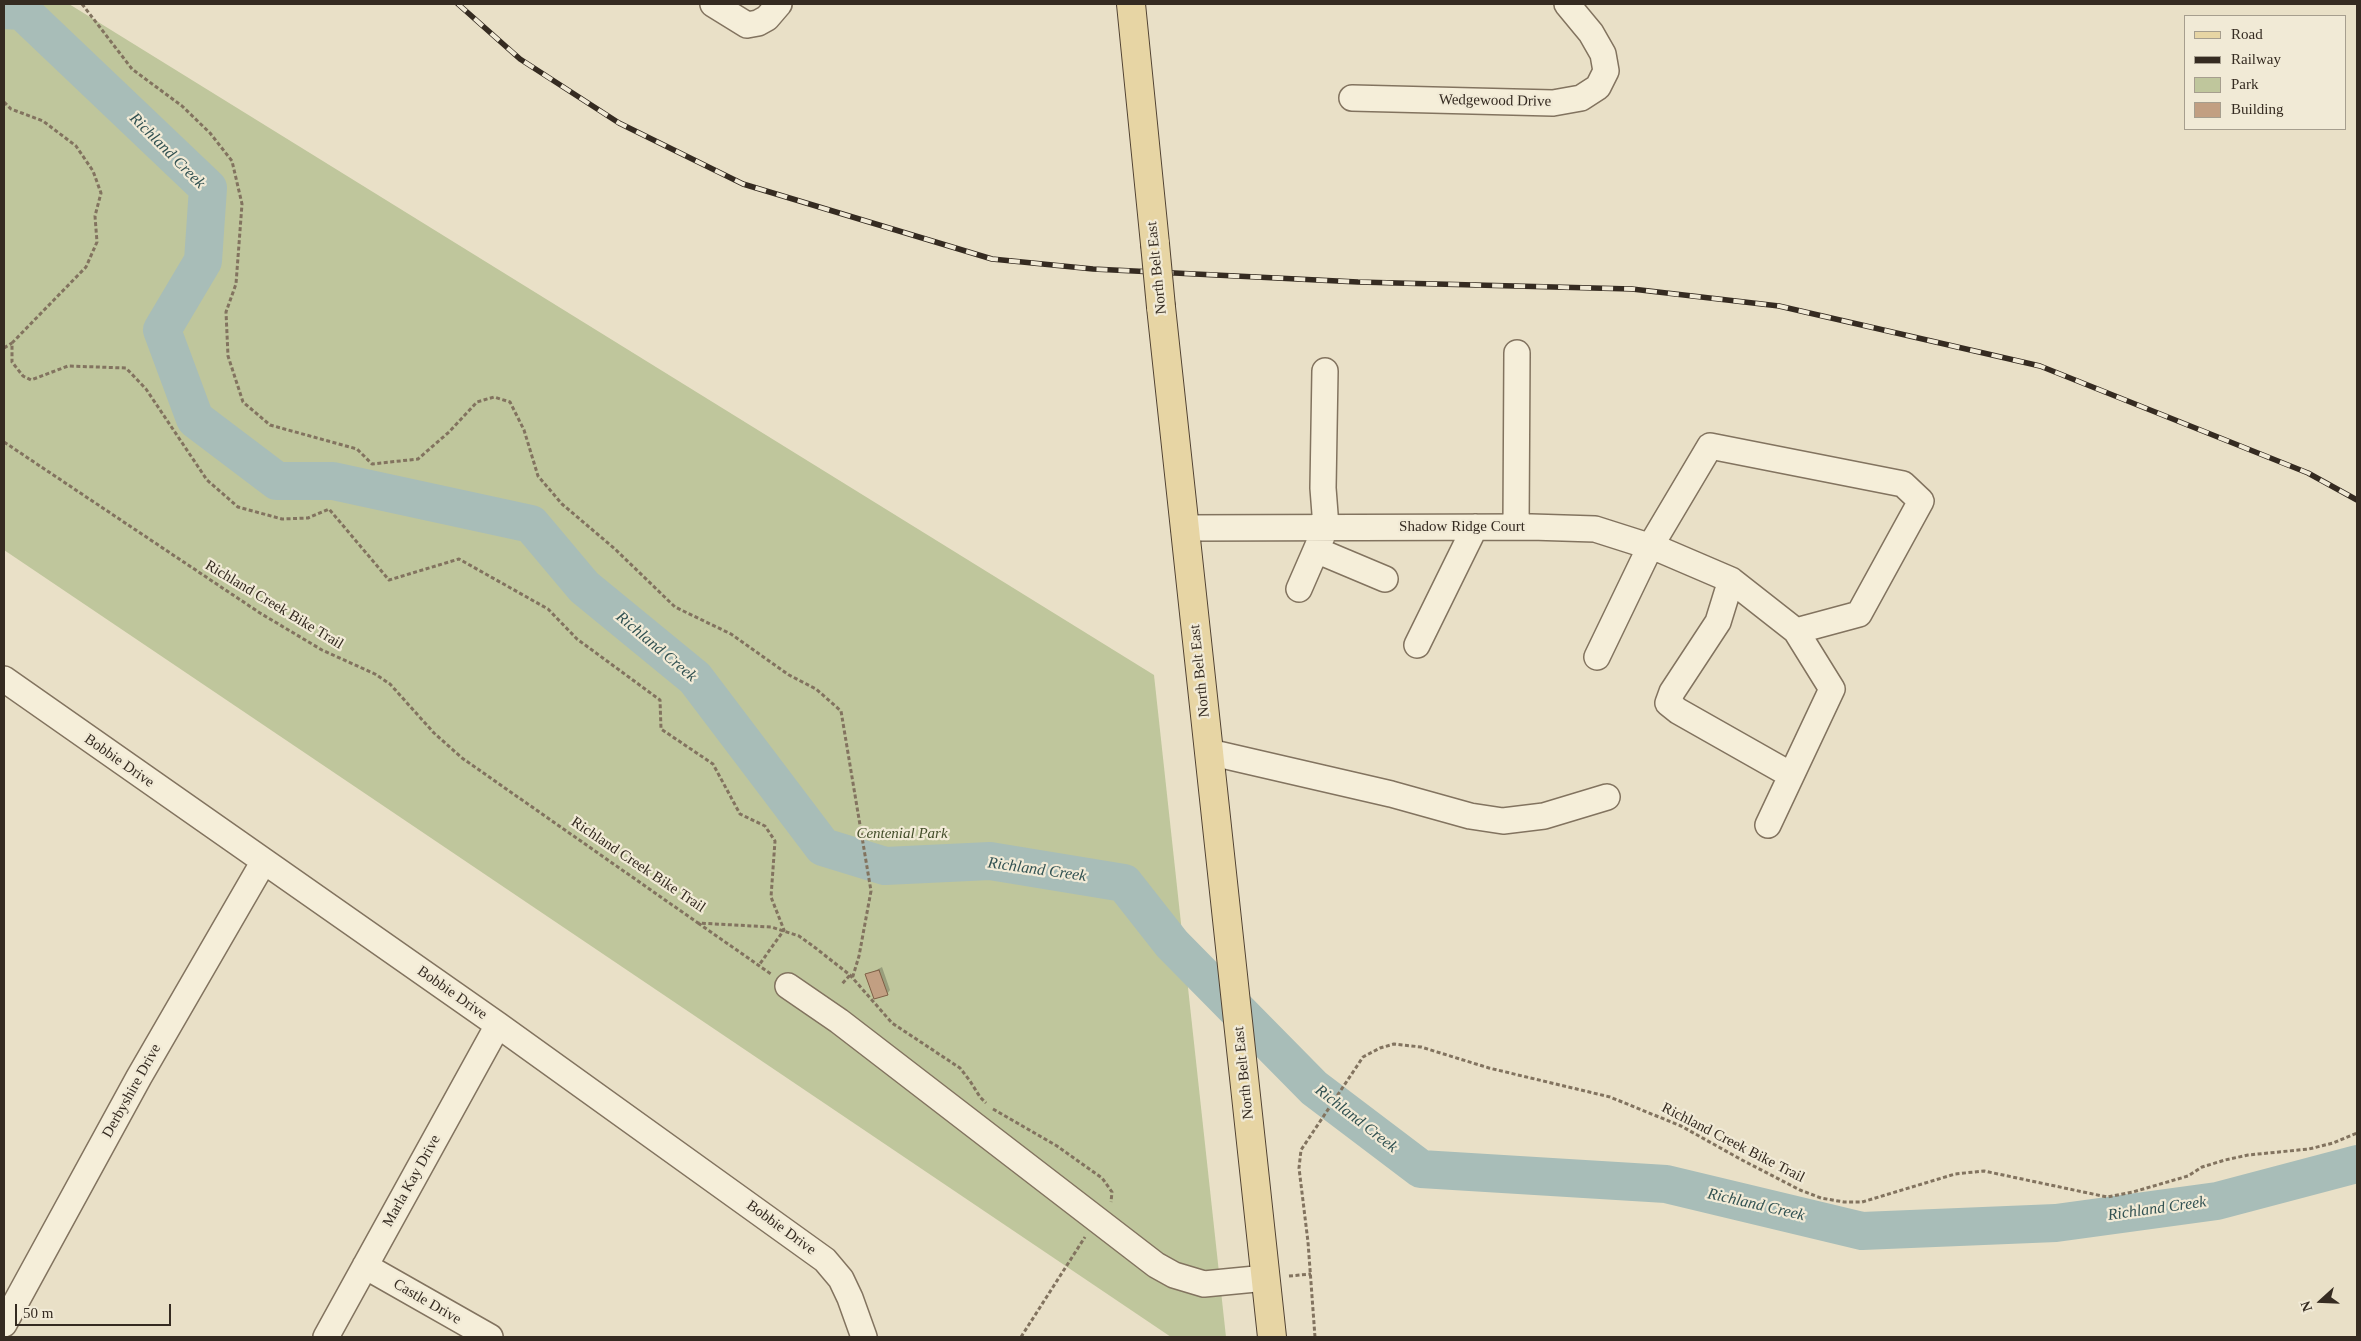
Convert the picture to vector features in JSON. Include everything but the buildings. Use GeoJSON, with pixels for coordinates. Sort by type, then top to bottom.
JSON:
{"type":"FeatureCollection","features":[{"type":"Feature","properties":{"kind":"main road","name":"North Belt East"},"geometry":{"type":"LineString","coordinates":[[1131,4],[1184,528],[1228,918],[1272,1337]]}},
{"type":"Feature","properties":{"kind":"street"},"geometry":{"type":"LineString","coordinates":[[713,4],[747,24],[758,23],[767,18],[779,4]]}},
{"type":"Feature","properties":{"kind":"street","name":"Wedgewood Drive"},"geometry":{"type":"LineString","coordinates":[[1352,98],[1553,103],[1581,98],[1598,87],[1606,71],[1603,54],[1591,33],[1567,4]]}},
{"type":"Feature","properties":{"kind":"street"},"geometry":{"type":"LineString","coordinates":[[1516,527],[1517,353]]}},
{"type":"Feature","properties":{"kind":"street"},"geometry":{"type":"LineString","coordinates":[[1299,589],[1321,538],[1325,371]]}},
{"type":"Feature","properties":{"kind":"street"},"geometry":{"type":"LineString","coordinates":[[1597,657],[1650,547],[1710,446],[1903,484],[1921,501],[1860,614],[1796,631],[1832,689],[1768,825]]}},
{"type":"Feature","properties":{"kind":"street"},"geometry":{"type":"LineString","coordinates":[[1417,645],[1475,527]]}},
{"type":"Feature","properties":{"kind":"street","name":"Shadow Ridge Court"},"geometry":{"type":"LineString","coordinates":[[1184,528],[1321,538],[1475,527],[1595,530],[1650,547],[1731,580],[1796,631]]}},
{"type":"Feature","properties":{"kind":"street"},"geometry":{"type":"LineString","coordinates":[[1321,538],[1385,579]]}},
{"type":"Feature","properties":{"kind":"street"},"geometry":{"type":"LineString","coordinates":[[1731,580],[1718,622],[1672,692],[1668,702],[1678,711],[1791,775]]}},
{"type":"Feature","properties":{"kind":"street","name":"Bobbie Drive"},"geometry":{"type":"LineString","coordinates":[[7,691],[264,861],[498,1025],[825,1260],[841,1279],[864,1337]]}},
{"type":"Feature","properties":{"kind":"street"},"geometry":{"type":"LineString","coordinates":[[1209,752],[1391,794],[1470,816],[1503,822],[1544,816],[1607,797]]}},
{"type":"Feature","properties":{"kind":"street","name":"Derbyshire Drive"},"geometry":{"type":"LineString","coordinates":[[4,1324],[139,1077],[264,861]]}},
{"type":"Feature","properties":{"kind":"street"},"geometry":{"type":"LineString","coordinates":[[788,986],[839,1021],[1137,1253],[1174,1275],[1204,1284],[1266,1278]]}},
{"type":"Feature","properties":{"kind":"street","name":"Marla Kay Drive"},"geometry":{"type":"LineString","coordinates":[[326,1337],[498,1025]]}},
{"type":"Feature","properties":{"kind":"street","name":"Castle Drive"},"geometry":{"type":"LineString","coordinates":[[365,1266],[490,1337]]}},
{"type":"Feature","properties":{"kind":"path"},"geometry":{"type":"LineString","coordinates":[[82,4],[132,69],[182,106],[210,133],[232,161],[242,204],[236,284],[226,312],[228,356],[243,402],[270,425],[357,449],[372,464],[418,459],[449,432],[477,402],[494,397],[510,402],[524,430],[538,476],[562,504],[615,550],[675,607],[731,634],[789,675],[816,689],[841,711],[870,891],[859,956],[853,976],[850,975],[842,984]]}},
{"type":"Feature","properties":{"kind":"path"},"geometry":{"type":"LineString","coordinates":[[4,102],[11,109],[44,121],[76,146],[93,171],[101,193],[95,216],[97,242],[86,267],[12,343],[4,348]]}},
{"type":"Feature","properties":{"kind":"path"},"geometry":{"type":"LineString","coordinates":[[12,343],[12,362],[23,376],[31,380],[68,366],[126,368],[146,389],[178,440],[207,480],[238,507],[282,519],[308,518],[329,509],[389,580],[459,559],[548,609],[577,639],[660,700],[661,729],[713,764],[740,814],[765,826],[775,841],[771,897],[784,930],[759,965]]}},
{"type":"Feature","properties":{"kind":"path","name":"Richland Creek Bike Trail"},"geometry":{"type":"LineString","coordinates":[[4,442],[260,614],[322,650],[375,674],[390,684],[434,733],[462,758],[698,923],[737,924],[784,930],[813,946],[850,975],[892,1023],[960,1068],[980,1097],[992,1108],[1058,1146],[1102,1178],[1112,1192],[1112,1202],[1097,1221],[1020,1337]]}},
{"type":"Feature","properties":{"kind":"path"},"geometry":{"type":"LineString","coordinates":[[698,923],[788,986]]}},
{"type":"Feature","properties":{"kind":"path","name":"Richland Creek Bike Trail"},"geometry":{"type":"LineString","coordinates":[[1315,1337],[1308,1242],[1299,1168],[1301,1150],[1363,1057],[1380,1048],[1394,1044],[1406,1045],[1488,1068],[1610,1098],[1681,1126],[1800,1190],[1821,1198],[1844,1202],[1862,1202],[1955,1174],[1984,1171],[2107,1196],[2133,1192],[2188,1176],[2202,1167],[2225,1160],[2248,1155],[2309,1149],[2333,1143],[2357,1133]]}},
{"type":"Feature","properties":{"kind":"green space","name":"Centenial Park"},"geometry":{"type":"Polygon","coordinates":[[[4,4],[69,4],[1154,675],[1226,1337],[1171,1337],[4,550],[4,4]]]}},
{"type":"Feature","properties":{"kind":"waterway","name":"Richland Creek"},"geometry":{"type":"LineString","coordinates":[[4,10],[22,11],[208,188],[203,261],[162,330],[195,419],[277,481],[333,481],[531,524],[584,587],[695,678],[823,847],[885,866],[990,861],[1124,883],[1172,944],[1314,1088],[1421,1169],[1666,1184],[1862,1231],[2056,1223],[2217,1201],[2357,1164]]}},
{"type":"Feature","properties":{"kind":"railway"},"geometry":{"type":"LineString","coordinates":[[458,4],[520,59],[619,123],[743,184],[992,259],[1093,269],[1358,282],[1632,289],[1779,306],[2040,366],[2308,473],[2357,500]]}}]}
